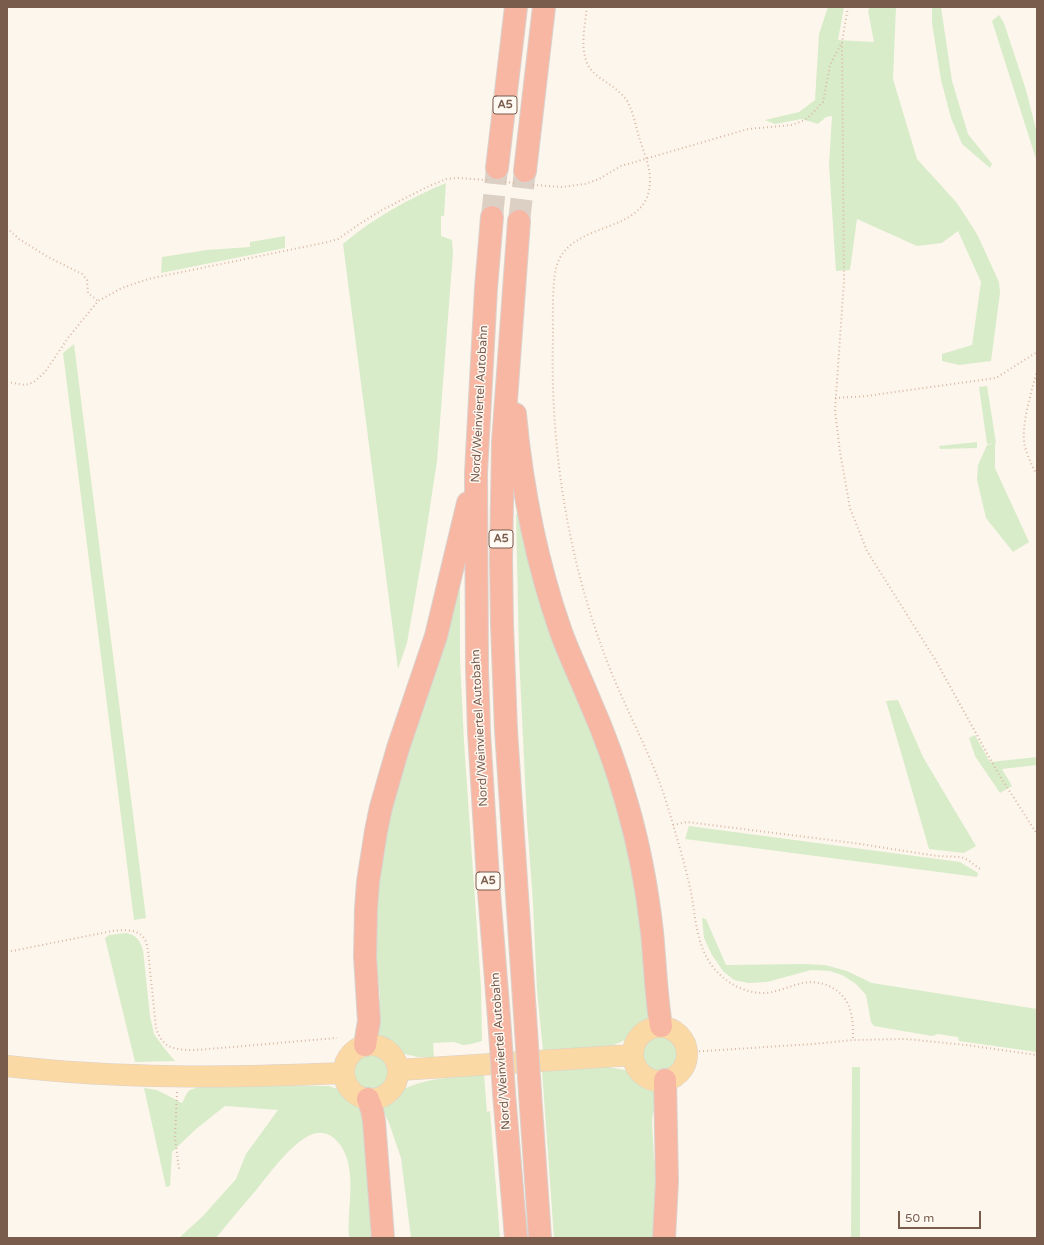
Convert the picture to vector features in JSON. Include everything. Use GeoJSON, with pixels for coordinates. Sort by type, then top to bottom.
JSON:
{"type":"FeatureCollection","features":[{"type":"Feature","properties":{"kind":"highway","name":"A5"},"geometry":{"type":"LineString","coordinates":[[496,177],[516,7]]}},
{"type":"Feature","properties":{"kind":"highway","name":"A5"},"geometry":{"type":"LineString","coordinates":[[525,180],[544,7]]}},
{"type":"Feature","properties":{"kind":"highway","name":"Nord/Weinviertel Autobahn"},"geometry":{"type":"LineString","coordinates":[[492,217],[486,288],[476,473],[477,668],[479,732],[488,879],[516,1238]]}},
{"type":"Feature","properties":{"kind":"highway","name":"Nord/Weinviertel Autobahn"},"geometry":{"type":"LineString","coordinates":[[519,221],[503,442],[501,559],[502,625],[506,730],[540,1238]]}},
{"type":"Feature","properties":{"kind":"highway"},"geometry":{"type":"LineString","coordinates":[[510,347],[517,438],[522,478],[532,530],[539,559],[562,633],[611,754],[633,828],[648,904],[652,934],[657,1003],[661,1026]]}},
{"type":"Feature","properties":{"kind":"highway"},"geometry":{"type":"LineString","coordinates":[[365,1045],[369,1021],[365,956],[366,909],[369,876],[376,831],[381,807],[398,748],[436,636],[458,541],[476,473]]}},
{"type":"Feature","properties":{"kind":"highway"},"geometry":{"type":"LineString","coordinates":[[664,1238],[667,1181],[665,1080]]}},
{"type":"Feature","properties":{"kind":"highway"},"geometry":{"type":"LineString","coordinates":[[368,1099],[374,1120],[383,1238]]}},
{"type":"Feature","properties":{"kind":"main road"},"geometry":{"type":"LineString","coordinates":[[661,1026],[669,1028],[679,1034],[686,1044],[687,1052],[684,1067],[672,1078],[665,1080],[652,1080],[645,1077],[636,1067],[632,1055],[634,1043],[639,1036],[653,1027],[661,1026]]}},
{"type":"Feature","properties":{"kind":"main road"},"geometry":{"type":"LineString","coordinates":[[365,1045],[377,1045],[388,1050],[395,1059],[399,1070],[396,1082],[390,1092],[379,1098],[368,1099],[360,1097],[348,1086],[344,1073],[344,1065],[347,1058],[358,1048],[365,1045]]}},
{"type":"Feature","properties":{"kind":"main road"},"geometry":{"type":"LineString","coordinates":[[399,1070],[632,1055]]}},
{"type":"Feature","properties":{"kind":"main road"},"geometry":{"type":"LineString","coordinates":[[7,1066],[58,1071],[179,1077],[253,1077],[344,1073]]}},
{"type":"Feature","properties":{"kind":"path"},"geometry":{"type":"LineString","coordinates":[[587,7],[583,45],[586,59],[590,68],[598,76],[619,91],[626,99],[631,109],[650,178],[648,193],[644,204],[636,213],[624,220],[594,231],[577,240],[562,254],[557,267],[554,294],[552,373],[554,429],[561,483],[572,540],[588,604],[605,657],[662,788],[680,845],[700,942],[707,958],[715,970],[729,982],[746,992],[766,993],[803,983],[816,982],[827,984],[841,994],[849,1005],[852,1018],[853,1040]]}},
{"type":"Feature","properties":{"kind":"path"},"geometry":{"type":"LineString","coordinates":[[848,7],[842,42],[844,281],[835,410],[840,452],[850,508],[867,552],[936,661],[998,773],[1037,834]]}},
{"type":"Feature","properties":{"kind":"path"},"geometry":{"type":"LineString","coordinates":[[7,382],[25,385],[34,382],[45,372],[68,338],[98,301],[122,288],[148,279],[338,239],[382,210],[446,179],[496,177],[525,180],[562,187],[585,184],[599,179],[621,166],[748,129],[792,125],[807,119],[823,102],[830,66],[842,42]]}},
{"type":"Feature","properties":{"kind":"path"},"geometry":{"type":"LineString","coordinates":[[7,228],[19,239],[48,257],[82,274],[87,280],[88,293],[98,301]]}},
{"type":"Feature","properties":{"kind":"path"},"geometry":{"type":"LineString","coordinates":[[835,398],[866,396],[996,378],[1037,352]]}},
{"type":"Feature","properties":{"kind":"path"},"geometry":{"type":"LineString","coordinates":[[1037,370],[1024,427],[1024,445],[1037,475]]}},
{"type":"Feature","properties":{"kind":"path"},"geometry":{"type":"LineString","coordinates":[[673,825],[687,822],[854,843],[930,855],[961,857],[968,860],[980,869]]}},
{"type":"Feature","properties":{"kind":"path"},"geometry":{"type":"LineString","coordinates":[[7,952],[112,931],[126,930],[135,932],[141,935],[145,940],[148,950],[156,1028],[159,1036],[165,1043],[173,1048],[202,1049],[337,1038]]}},
{"type":"Feature","properties":{"kind":"path"},"geometry":{"type":"LineString","coordinates":[[687,1052],[853,1040],[906,1039],[966,1045],[1037,1055]]}},
{"type":"Feature","properties":{"kind":"path"},"geometry":{"type":"LineString","coordinates":[[179,1077],[175,1138],[179,1169]]}},
{"type":"Feature","properties":{"kind":"green space"},"geometry":{"type":"Polygon","coordinates":[[[828,7],[844,7],[838,40],[874,42],[868,11],[870,7],[896,7],[893,79],[917,159],[957,203],[977,234],[999,282],[1000,293],[991,361],[959,365],[942,361],[942,354],[972,345],[981,282],[958,231],[942,243],[917,246],[857,219],[850,270],[836,271],[829,165],[832,116],[826,117],[818,124],[802,119],[775,124],[765,120],[799,112],[815,100],[819,34],[828,7]]]}},
{"type":"Feature","properties":{"kind":"green space"},"geometry":{"type":"Polygon","coordinates":[[[932,7],[941,7],[952,81],[968,134],[992,164],[990,168],[962,144],[951,118],[941,80],[932,23],[932,7]]]}},
{"type":"Feature","properties":{"kind":"green space"},"geometry":{"type":"Polygon","coordinates":[[[999,15],[1004,23],[1026,90],[1037,133],[1037,162],[992,21],[999,15]]]}},
{"type":"Feature","properties":{"kind":"green space"},"geometry":{"type":"Polygon","coordinates":[[[446,183],[444,216],[441,216],[441,236],[452,240],[453,252],[437,461],[407,643],[398,669],[343,244],[392,209],[446,183]]]}},
{"type":"Feature","properties":{"kind":"green space"},"geometry":{"type":"Polygon","coordinates":[[[285,236],[285,248],[161,273],[162,257],[207,250],[250,247],[250,242],[285,236]]]}},
{"type":"Feature","properties":{"kind":"green space"},"geometry":{"type":"Polygon","coordinates":[[[74,344],[146,918],[134,920],[63,353],[74,344]]]}},
{"type":"Feature","properties":{"kind":"green space"},"geometry":{"type":"Polygon","coordinates":[[[987,386],[996,443],[987,444],[979,387],[987,386]]]}},
{"type":"Feature","properties":{"kind":"green space"},"geometry":{"type":"Polygon","coordinates":[[[977,442],[977,448],[940,449],[939,446],[977,442]]]}},
{"type":"Feature","properties":{"kind":"green space"},"geometry":{"type":"Polygon","coordinates":[[[995,443],[995,468],[1029,542],[1013,552],[986,518],[977,480],[978,465],[987,445],[995,443]]]}},
{"type":"Feature","properties":{"kind":"green space"},"geometry":{"type":"Polygon","coordinates":[[[516,514],[519,514],[619,811],[637,890],[649,1019],[636,1026],[627,1039],[614,1045],[601,1048],[543,1050],[537,991],[527,821],[519,655],[516,514]]]}},
{"type":"Feature","properties":{"kind":"green space"},"geometry":{"type":"Polygon","coordinates":[[[460,578],[460,659],[464,742],[481,987],[482,1041],[463,1045],[454,1042],[433,1043],[434,1057],[418,1057],[404,1054],[399,1047],[392,1042],[377,1037],[377,1015],[380,1008],[380,995],[373,937],[384,832],[460,578]]]}},
{"type":"Feature","properties":{"kind":"green space"},"geometry":{"type":"Polygon","coordinates":[[[898,700],[923,757],[976,846],[964,853],[929,849],[886,701],[898,700]]]}},
{"type":"Feature","properties":{"kind":"green space"},"geometry":{"type":"Polygon","coordinates":[[[975,735],[990,762],[1037,757],[1037,765],[1002,769],[1012,786],[1000,793],[975,756],[969,738],[975,735]]]}},
{"type":"Feature","properties":{"kind":"green space"},"geometry":{"type":"Polygon","coordinates":[[[689,826],[960,862],[978,873],[977,877],[685,839],[689,826]]]}},
{"type":"Feature","properties":{"kind":"green space"},"geometry":{"type":"Polygon","coordinates":[[[702,918],[706,919],[726,965],[825,965],[847,971],[872,983],[1037,1009],[1037,1052],[959,1041],[958,1037],[938,1034],[932,1036],[874,1026],[871,1022],[866,995],[856,984],[842,975],[830,971],[811,970],[767,982],[749,983],[734,980],[723,971],[712,955],[704,938],[702,918]]]}},
{"type":"Feature","properties":{"kind":"green space"},"geometry":{"type":"Polygon","coordinates":[[[126,933],[137,938],[143,950],[150,1016],[154,1034],[175,1061],[135,1062],[105,938],[109,935],[126,933]]]}},
{"type":"Feature","properties":{"kind":"green space"},"geometry":{"type":"Polygon","coordinates":[[[660,1034],[673,1040],[679,1053],[673,1066],[660,1072],[647,1066],[641,1053],[647,1040],[660,1034]]]}},
{"type":"Feature","properties":{"kind":"green space"},"geometry":{"type":"Polygon","coordinates":[[[376,1053],[385,1058],[389,1064],[389,1078],[385,1084],[376,1089],[368,1089],[359,1084],[355,1078],[354,1067],[359,1058],[365,1054],[376,1053]]]}},
{"type":"Feature","properties":{"kind":"green space"},"geometry":{"type":"Polygon","coordinates":[[[608,1067],[625,1070],[640,1084],[646,1087],[655,1088],[657,1105],[653,1113],[652,1120],[654,1158],[657,1171],[653,1238],[554,1238],[542,1070],[608,1067]]]}},
{"type":"Feature","properties":{"kind":"green space"},"geometry":{"type":"Polygon","coordinates":[[[852,1067],[860,1067],[860,1238],[851,1238],[852,1067]]]}},
{"type":"Feature","properties":{"kind":"green space"},"geometry":{"type":"Polygon","coordinates":[[[484,1074],[487,1112],[490,1111],[500,1238],[411,1238],[401,1158],[389,1123],[381,1106],[393,1100],[404,1089],[426,1081],[484,1074]]]}},
{"type":"Feature","properties":{"kind":"green space"},"geometry":{"type":"Polygon","coordinates":[[[213,1085],[329,1086],[338,1089],[348,1099],[360,1107],[364,1116],[375,1238],[349,1238],[350,1171],[348,1162],[343,1150],[336,1140],[331,1136],[320,1133],[313,1134],[305,1138],[290,1150],[216,1238],[179,1238],[203,1216],[236,1179],[246,1154],[278,1110],[225,1106],[196,1129],[172,1152],[170,1186],[166,1187],[144,1088],[157,1090],[182,1103],[188,1092],[193,1089],[213,1085]]]}},
{"type":"Feature","properties":{"kind":"tunnel"},"geometry":{"type":"LineString","coordinates":[[492,217],[497,168]]}},
{"type":"Feature","properties":{"kind":"tunnel"},"geometry":{"type":"LineString","coordinates":[[519,221],[525,171]]}}]}
